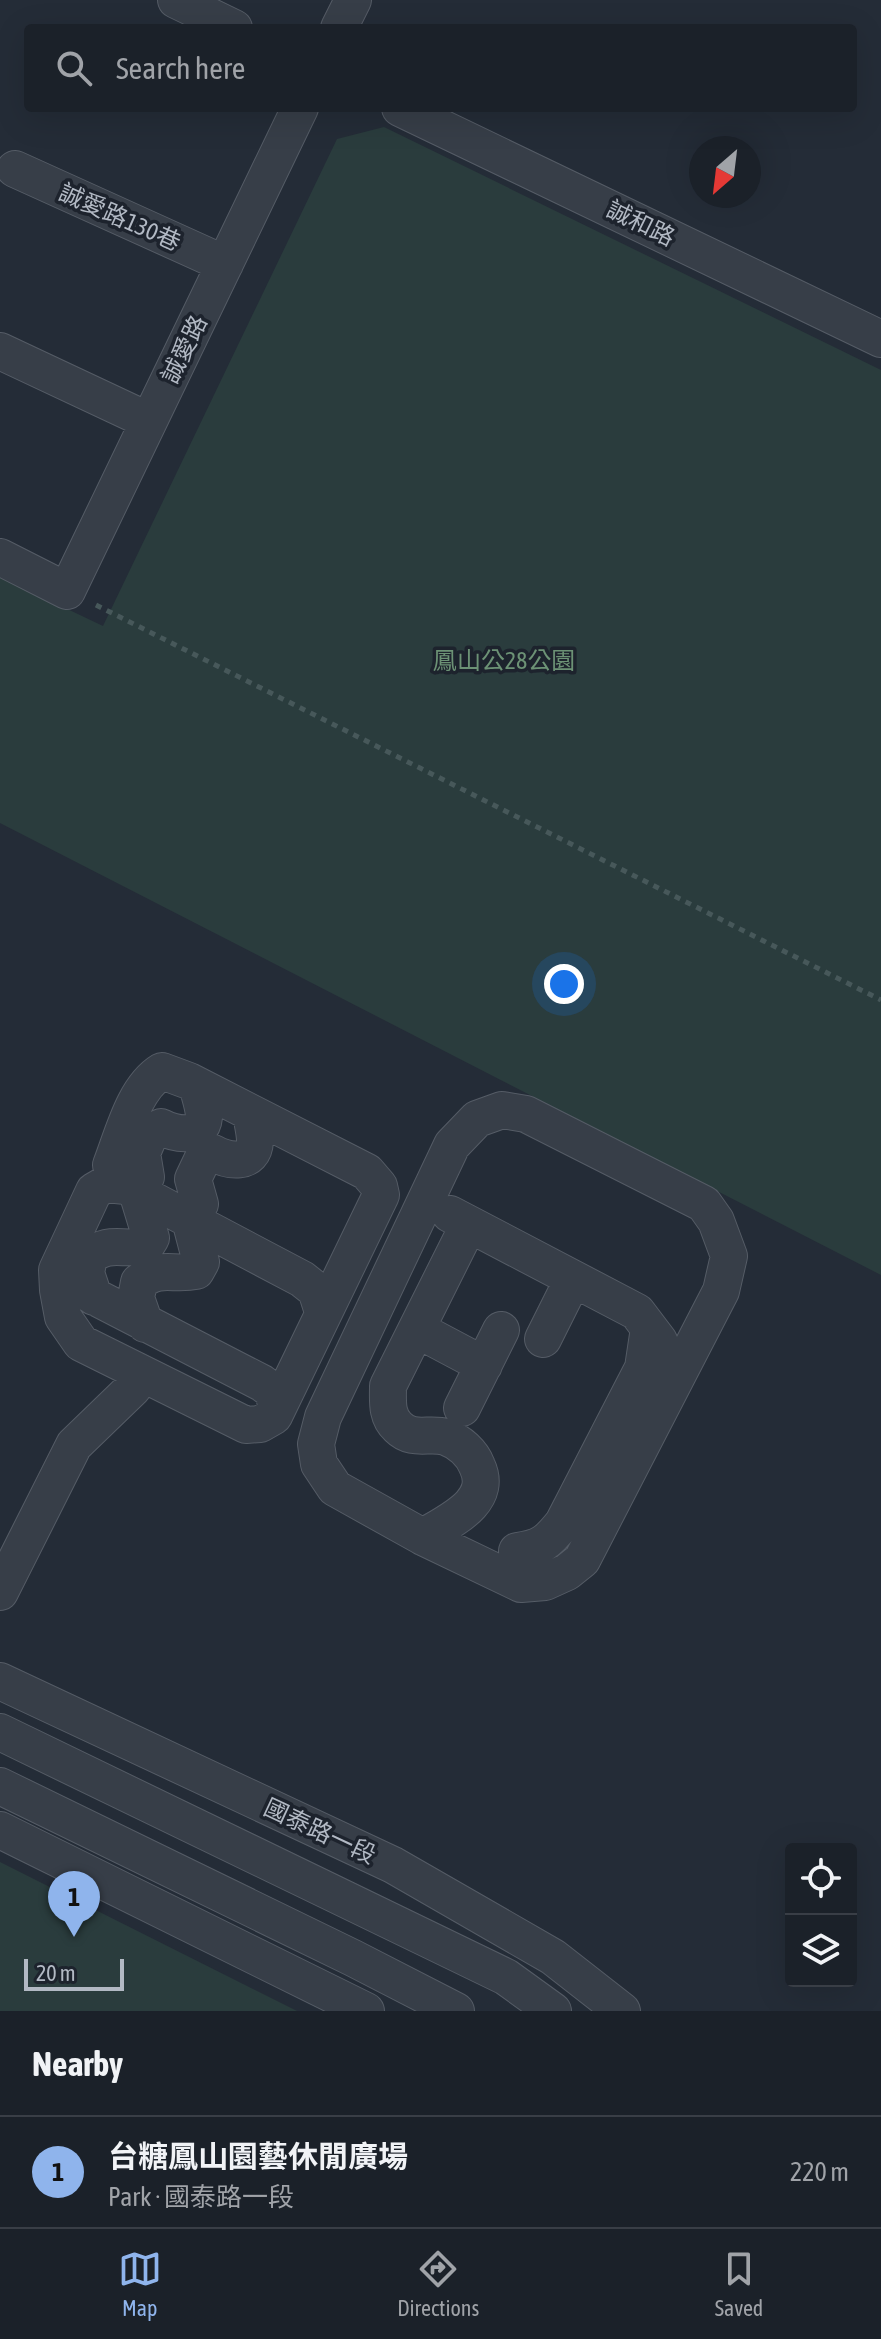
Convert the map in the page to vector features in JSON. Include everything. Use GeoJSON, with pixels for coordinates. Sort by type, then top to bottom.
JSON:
{"type":"FeatureCollection","features":[{"type":"Feature","properties":{"kind":"street"},"geometry":{"type":"LineString","coordinates":[[176,0],[226,24]]}},
{"type":"Feature","properties":{"kind":"street"},"geometry":{"type":"LineString","coordinates":[[341,24],[353,0]]}},
{"type":"Feature","properties":{"kind":"street","name":"誠愛路"},"geometry":{"type":"LineString","coordinates":[[67,591],[298,112]]}},
{"type":"Feature","properties":{"kind":"street","name":"誠和路"},"geometry":{"type":"LineString","coordinates":[[408,112],[881,339]]}},
{"type":"Feature","properties":{"kind":"street","name":"誠愛路130巷"},"geometry":{"type":"LineString","coordinates":[[15,169],[225,264]]}},
{"type":"Feature","properties":{"kind":"street"},"geometry":{"type":"LineString","coordinates":[[0,351],[149,421]]}},
{"type":"Feature","properties":{"kind":"street"},"geometry":{"type":"LineString","coordinates":[[0,557],[67,591]]}},
{"type":"Feature","properties":{"kind":"street"},"geometry":{"type":"LineString","coordinates":[[96,1171],[138,1053],[154,1050],[400,1175],[404,1186],[403,1197],[384,1239],[274,1416],[260,1424],[246,1425],[81,1343],[63,1309],[94,1191],[106,1184],[141,1184]]}},
{"type":"Feature","properties":{"kind":"street"},"geometry":{"type":"LineString","coordinates":[[162,1071],[251,1113],[367,1172],[379,1186],[381,1195],[340,1314],[289,1427],[273,1442],[254,1446],[236,1443],[133,1388],[63,1309],[34,1290],[36,1272],[150,1078],[162,1071]]}},
{"type":"Feature","properties":{"kind":"street"},"geometry":{"type":"LineString","coordinates":[[63,1309],[86,1273],[89,1257],[100,1248],[131,1249],[146,1246],[151,1238],[141,1184],[142,1153],[151,1132],[161,1127],[182,1135],[201,1126],[204,1116],[197,1085]]}},
{"type":"Feature","properties":{"kind":"street"},"geometry":{"type":"LineString","coordinates":[[96,1171],[132,1170],[141,1184],[195,1212],[319,1266],[330,1277],[340,1314],[316,1444],[319,1464],[335,1488],[423,1537],[521,1584],[545,1582],[567,1572],[582,1560],[721,1291],[729,1256],[716,1221],[704,1204],[526,1114],[502,1110],[477,1119],[452,1145],[425,1201],[340,1314]]}},
{"type":"Feature","properties":{"kind":"street"},"geometry":{"type":"LineString","coordinates":[[145,1324],[136,1298],[139,1282],[151,1273],[196,1271],[201,1262],[193,1179],[203,1158],[213,1153],[234,1161],[253,1152],[255,1142],[251,1113]]}},
{"type":"Feature","properties":{"kind":"street"},"geometry":{"type":"LineString","coordinates":[[425,1201],[637,1312],[659,1341],[676,1376]]}},
{"type":"Feature","properties":{"kind":"street"},"geometry":{"type":"LineString","coordinates":[[423,1537],[467,1508],[481,1493],[482,1477],[471,1453],[446,1437],[416,1438],[399,1428],[388,1412],[388,1386],[469,1224]]}},
{"type":"Feature","properties":{"kind":"street"},"geometry":{"type":"LineString","coordinates":[[543,1339],[573,1279]]}},
{"type":"Feature","properties":{"kind":"street"},"geometry":{"type":"LineString","coordinates":[[63,1309],[145,1324],[262,1383],[273,1391],[277,1409]]}},
{"type":"Feature","properties":{"kind":"street"},"geometry":{"type":"LineString","coordinates":[[517,1551],[549,1542],[563,1523],[643,1368],[649,1328]]}},
{"type":"Feature","properties":{"kind":"street"},"geometry":{"type":"LineString","coordinates":[[418,1330],[484,1365]]}},
{"type":"Feature","properties":{"kind":"street"},"geometry":{"type":"LineString","coordinates":[[462,1408],[501,1330]]}},
{"type":"Feature","properties":{"kind":"street"},"geometry":{"type":"LineString","coordinates":[[0,1592],[74,1445],[133,1388]]}},
{"type":"Feature","properties":{"kind":"street","name":"國泰路一段"},"geometry":{"type":"LineString","coordinates":[[0,1681],[393,1865],[553,1957],[622,2011]]}},
{"type":"Feature","properties":{"kind":"street","name":"國泰路一段"},"geometry":{"type":"LineString","coordinates":[[0,1732],[506,1977],[553,2011]]}},
{"type":"Feature","properties":{"kind":"street"},"geometry":{"type":"LineString","coordinates":[[0,1786],[456,2011]]}},
{"type":"Feature","properties":{"kind":"street"},"geometry":{"type":"LineString","coordinates":[[0,1830],[366,2011]]}},
{"type":"Feature","properties":{"kind":"path"},"geometry":{"type":"LineString","coordinates":[[67,591],[881,1000]]}},
{"type":"Feature","properties":{"kind":"green space","name":"鳳山公28公園"},"geometry":{"type":"Polygon","coordinates":[[[384,127],[881,370],[881,1275],[0,823],[0,577],[103,626],[337,139],[384,127]]]}},
{"type":"Feature","properties":{"kind":"green space"},"geometry":{"type":"Polygon","coordinates":[[[0,1862],[297,2011],[0,2011],[0,1862]]]}},
{"type":"Feature","properties":{"kind":"place","name":"台糖鳳山園藝休閒廣場"},"geometry":{"type":"Point","coordinates":[74,1937]}}]}
